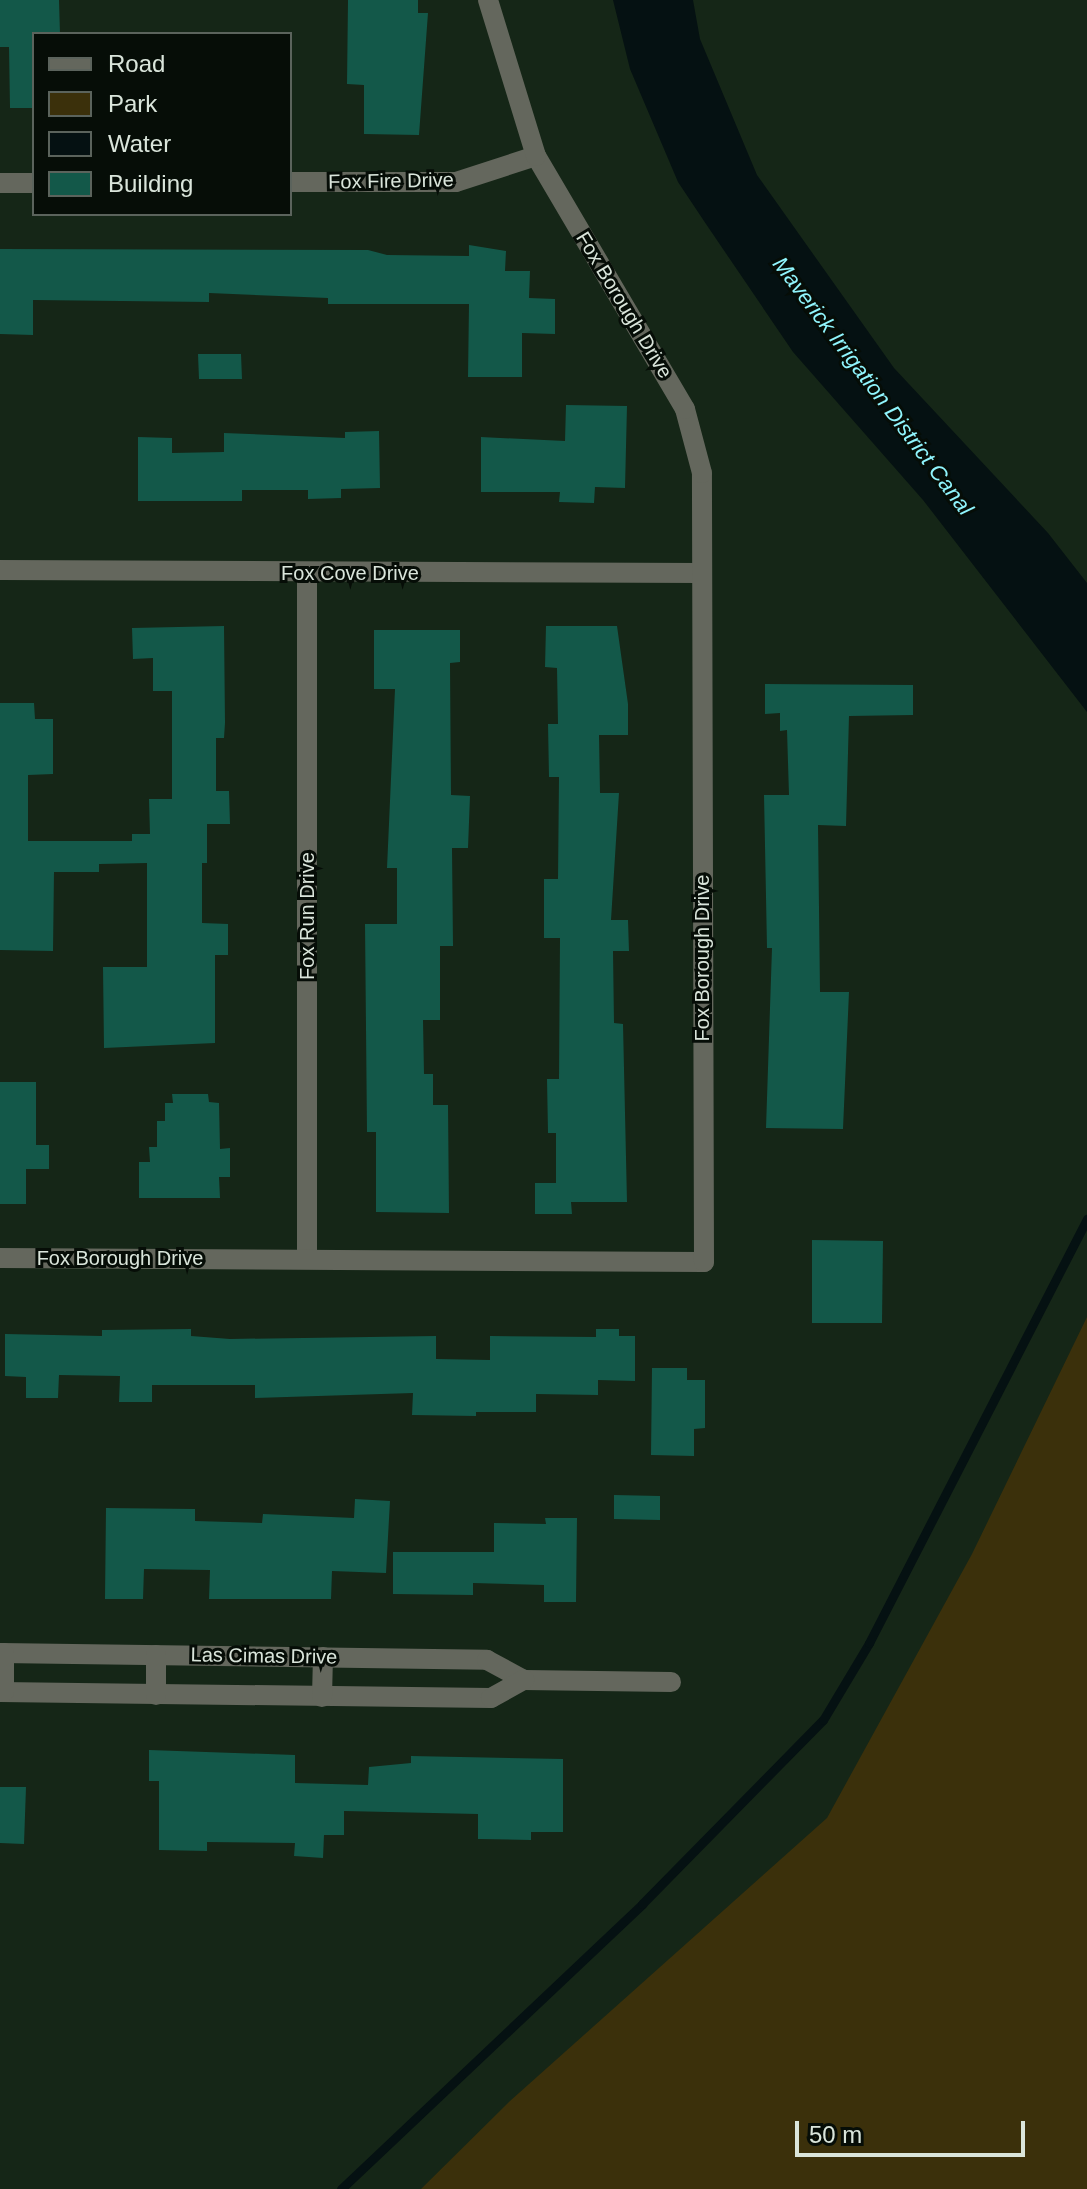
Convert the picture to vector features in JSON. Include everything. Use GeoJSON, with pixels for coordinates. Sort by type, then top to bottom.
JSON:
{"type":"FeatureCollection","features":[{"type":"Feature","properties":{"kind":"street","name":"Fox Borough Drive"},"geometry":{"type":"LineString","coordinates":[[0,1258],[704,1262],[702,473],[685,409],[536,156],[488,0]]}},
{"type":"Feature","properties":{"kind":"street","name":"Fox Fire Drive"},"geometry":{"type":"LineString","coordinates":[[292,182],[456,182],[536,156]]}},
{"type":"Feature","properties":{"kind":"street"},"geometry":{"type":"LineString","coordinates":[[0,183],[32,183]]}},
{"type":"Feature","properties":{"kind":"street","name":"Fox Cove Drive"},"geometry":{"type":"LineString","coordinates":[[0,570],[700,573]]}},
{"type":"Feature","properties":{"kind":"street","name":"Fox Run Drive"},"geometry":{"type":"LineString","coordinates":[[307,573],[307,1259]]}},
{"type":"Feature","properties":{"kind":"street"},"geometry":{"type":"LineString","coordinates":[[2,1653],[2,1692]]}},
{"type":"Feature","properties":{"kind":"street","name":"Las Cimas Drive"},"geometry":{"type":"LineString","coordinates":[[2,1653],[487,1660],[524,1680],[671,1682]]}},
{"type":"Feature","properties":{"kind":"street"},"geometry":{"type":"LineString","coordinates":[[156,1655],[156,1695]]}},
{"type":"Feature","properties":{"kind":"street"},"geometry":{"type":"LineString","coordinates":[[322,1697],[323,1657]]}},
{"type":"Feature","properties":{"kind":"street","name":"Las Cimas Drive"},"geometry":{"type":"LineString","coordinates":[[2,1692],[491,1698],[524,1680]]}},
{"type":"Feature","properties":{"kind":"green space"},"geometry":{"type":"Polygon","coordinates":[[[1087,1317],[1087,2189],[421,2189],[510,2101],[827,1818],[972,1554],[1087,1317]]]}},
{"type":"Feature","properties":{"kind":"water","name":"Maverick Irrigation District Canal"},"geometry":{"type":"Polygon","coordinates":[[[613,0],[693,0],[700,39],[757,175],[894,368],[1048,533],[1087,583],[1087,712],[923,500],[793,352],[678,182],[630,69],[613,0]]]}},
{"type":"Feature","properties":{"kind":"building"},"geometry":{"type":"Polygon","coordinates":[[[0,0],[59,0],[60,32],[32,32],[32,108],[10,108],[9,47],[0,47],[0,0]]]}},
{"type":"Feature","properties":{"kind":"building"},"geometry":{"type":"Polygon","coordinates":[[[348,0],[418,0],[418,13],[428,13],[419,135],[364,134],[364,85],[347,84],[348,0]]]}},
{"type":"Feature","properties":{"kind":"building"},"geometry":{"type":"Polygon","coordinates":[[[469,245],[506,251],[505,271],[530,271],[529,298],[555,299],[555,334],[522,333],[522,377],[468,377],[469,304],[328,304],[328,298],[209,293],[209,302],[33,300],[33,335],[0,334],[0,249],[368,250],[387,255],[469,256],[469,245]]]}},
{"type":"Feature","properties":{"kind":"building"},"geometry":{"type":"Polygon","coordinates":[[[198,354],[241,354],[242,379],[199,379],[198,354]]]}},
{"type":"Feature","properties":{"kind":"building"},"geometry":{"type":"Polygon","coordinates":[[[566,405],[627,406],[625,488],[595,487],[594,503],[559,502],[560,492],[481,492],[481,437],[565,441],[566,405]]]}},
{"type":"Feature","properties":{"kind":"building"},"geometry":{"type":"Polygon","coordinates":[[[379,431],[380,488],[341,489],[341,498],[308,499],[308,490],[242,490],[242,501],[138,501],[138,437],[172,438],[172,453],[224,452],[224,433],[345,438],[345,432],[379,431]]]}},
{"type":"Feature","properties":{"kind":"building"},"geometry":{"type":"Polygon","coordinates":[[[224,626],[225,723],[224,738],[216,738],[216,791],[229,791],[230,824],[207,824],[207,863],[202,863],[202,923],[228,924],[228,955],[215,955],[215,1043],[104,1048],[103,967],[147,967],[147,863],[99,864],[99,872],[54,872],[53,951],[0,950],[0,703],[34,703],[35,719],[53,719],[53,774],[28,775],[28,841],[132,841],[132,834],[150,834],[149,799],[172,799],[172,691],[153,691],[153,658],[133,659],[132,628],[224,626]]]}},
{"type":"Feature","properties":{"kind":"building"},"geometry":{"type":"Polygon","coordinates":[[[546,626],[617,626],[628,704],[628,735],[599,735],[600,793],[619,793],[611,920],[628,920],[629,951],[613,951],[614,1023],[623,1024],[627,1202],[571,1202],[572,1214],[535,1214],[535,1183],[556,1183],[556,1133],[548,1133],[547,1079],[559,1079],[560,938],[544,938],[544,879],[558,879],[559,777],[549,777],[548,724],[558,724],[557,668],[545,667],[546,626]]]}},
{"type":"Feature","properties":{"kind":"building"},"geometry":{"type":"Polygon","coordinates":[[[374,630],[460,630],[460,662],[450,663],[451,795],[470,796],[468,848],[452,848],[453,946],[440,946],[440,1020],[423,1020],[424,1074],[433,1074],[433,1105],[448,1105],[449,1213],[376,1212],[376,1132],[367,1132],[365,924],[397,924],[397,868],[387,868],[395,689],[374,689],[374,630]]]}},
{"type":"Feature","properties":{"kind":"building"},"geometry":{"type":"Polygon","coordinates":[[[765,684],[913,685],[913,715],[849,716],[846,826],[818,825],[820,992],[849,992],[843,1129],[766,1128],[772,948],[767,948],[764,795],[789,795],[787,730],[780,731],[780,713],[765,714],[765,684]]]}},
{"type":"Feature","properties":{"kind":"building"},"geometry":{"type":"Polygon","coordinates":[[[0,1082],[36,1082],[36,1145],[49,1145],[49,1169],[26,1169],[26,1204],[0,1204],[0,1082]]]}},
{"type":"Feature","properties":{"kind":"building"},"geometry":{"type":"Polygon","coordinates":[[[172,1094],[208,1094],[209,1102],[219,1103],[220,1149],[230,1148],[230,1177],[219,1177],[220,1198],[139,1198],[139,1162],[150,1162],[149,1147],[157,1147],[157,1121],[165,1121],[165,1103],[173,1103],[172,1094]]]}},
{"type":"Feature","properties":{"kind":"building"},"geometry":{"type":"Polygon","coordinates":[[[812,1240],[883,1241],[882,1323],[812,1323],[812,1240]]]}},
{"type":"Feature","properties":{"kind":"building"},"geometry":{"type":"Polygon","coordinates":[[[191,1329],[191,1336],[230,1339],[436,1336],[436,1359],[490,1360],[490,1336],[596,1337],[596,1329],[619,1329],[619,1336],[635,1336],[635,1381],[598,1380],[598,1395],[536,1394],[536,1412],[476,1412],[476,1416],[412,1415],[413,1393],[255,1398],[255,1385],[152,1385],[152,1402],[119,1402],[120,1376],[59,1375],[58,1398],[26,1398],[26,1377],[5,1376],[5,1334],[102,1336],[102,1330],[191,1329]]]}},
{"type":"Feature","properties":{"kind":"building"},"geometry":{"type":"Polygon","coordinates":[[[652,1368],[687,1368],[687,1380],[705,1380],[705,1428],[694,1429],[694,1456],[651,1455],[652,1368]]]}},
{"type":"Feature","properties":{"kind":"building"},"geometry":{"type":"Polygon","coordinates":[[[614,1495],[660,1496],[660,1520],[614,1519],[614,1495]]]}},
{"type":"Feature","properties":{"kind":"building"},"geometry":{"type":"Polygon","coordinates":[[[355,1499],[390,1501],[386,1573],[332,1571],[331,1599],[209,1599],[210,1570],[144,1569],[143,1599],[105,1599],[106,1508],[195,1509],[195,1521],[262,1523],[263,1514],[354,1518],[355,1499]]]}},
{"type":"Feature","properties":{"kind":"building"},"geometry":{"type":"Polygon","coordinates":[[[545,1518],[577,1518],[576,1602],[544,1602],[544,1585],[473,1583],[473,1595],[393,1594],[393,1552],[494,1552],[494,1523],[546,1524],[545,1518]]]}},
{"type":"Feature","properties":{"kind":"building"},"geometry":{"type":"Polygon","coordinates":[[[149,1750],[295,1755],[295,1783],[368,1785],[369,1767],[411,1763],[411,1756],[563,1759],[563,1832],[531,1832],[531,1840],[478,1839],[478,1814],[344,1811],[344,1835],[324,1835],[323,1858],[294,1856],[295,1843],[207,1842],[207,1851],[159,1850],[159,1781],[149,1781],[149,1750]]]}},
{"type":"Feature","properties":{"kind":"building"},"geometry":{"type":"Polygon","coordinates":[[[0,1787],[26,1787],[24,1844],[0,1843],[0,1787]]]}},
{"type":"Feature","properties":{"kind":"waterway"},"geometry":{"type":"LineString","coordinates":[[341,2189],[642,1904],[823,1720],[869,1643],[1087,1219]]}}]}
